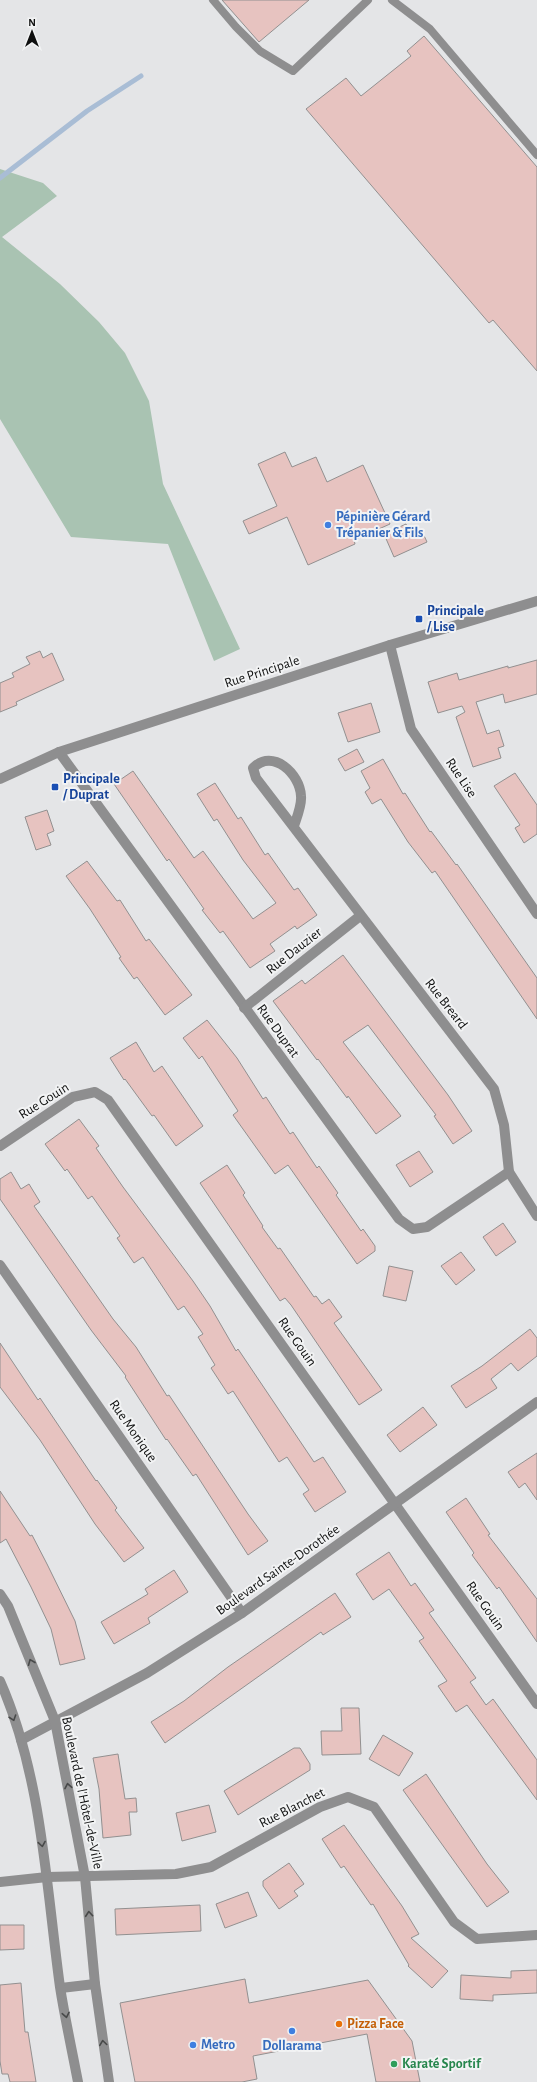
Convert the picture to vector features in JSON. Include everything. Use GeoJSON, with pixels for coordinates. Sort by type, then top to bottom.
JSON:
{"type":"FeatureCollection","features":[{"type":"Feature","properties":{"kind":"street","name":"Rue Principale"},"geometry":{"type":"LineString","coordinates":[[0,779],[59,752],[390,645],[537,601]]}},
{"type":"Feature","properties":{"kind":"street","name":"Rue Lise"},"geometry":{"type":"LineString","coordinates":[[390,645],[411,730],[537,914]]}},
{"type":"Feature","properties":{"kind":"street","name":"Rue Duprat"},"geometry":{"type":"LineString","coordinates":[[59,752],[399,1219],[413,1229],[427,1227],[509,1172]]}},
{"type":"Feature","properties":{"kind":"street","name":"Rue Breard"},"geometry":{"type":"LineString","coordinates":[[294,826],[302,798],[300,785],[286,767],[272,760],[260,762],[253,768],[256,778],[294,826],[360,916],[494,1089],[504,1125],[509,1172],[537,1216]]}},
{"type":"Feature","properties":{"kind":"street","name":"Rue Dauzier"},"geometry":{"type":"LineString","coordinates":[[244,1008],[360,916]]}},
{"type":"Feature","properties":{"kind":"street","name":"Rue Gouin"},"geometry":{"type":"LineString","coordinates":[[0,1146],[74,1097],[95,1092],[108,1100],[537,1704]]}},
{"type":"Feature","properties":{"kind":"street","name":"Rue Monique"},"geometry":{"type":"LineString","coordinates":[[0,1265],[242,1613]]}},
{"type":"Feature","properties":{"kind":"street","name":"Boulevard Sainte-Dorothée"},"geometry":{"type":"LineString","coordinates":[[21,1740],[147,1673],[242,1613],[537,1402]]}},
{"type":"Feature","properties":{"kind":"street","name":"Boulevard de l'Hôtel-de-Ville"},"geometry":{"type":"LineString","coordinates":[[0,1594],[8,1606],[55,1721],[86,1877],[95,1984],[109,2082]]}},
{"type":"Feature","properties":{"kind":"street"},"geometry":{"type":"LineString","coordinates":[[0,1681],[21,1740],[35,1800],[47,1877],[61,1988],[78,2082]]}},
{"type":"Feature","properties":{"kind":"street","name":"Rue Blanchet"},"geometry":{"type":"LineString","coordinates":[[0,1882],[47,1877],[176,1874],[211,1867],[320,1807],[348,1798],[374,1807],[454,1922],[477,1939],[537,1935]]}},
{"type":"Feature","properties":{"kind":"street"},"geometry":{"type":"LineString","coordinates":[[61,1988],[95,1984]]}},
{"type":"Feature","properties":{"kind":"lane"},"geometry":{"type":"LineString","coordinates":[[213,0],[236,28],[260,51],[293,71],[368,0]]}},
{"type":"Feature","properties":{"kind":"lane"},"geometry":{"type":"LineString","coordinates":[[392,0],[430,29],[537,155]]}},
{"type":"Feature","properties":{"kind":"green space"},"geometry":{"type":"Polygon","coordinates":[[[0,169],[43,183],[57,196],[2,237],[60,284],[99,322],[125,353],[149,401],[163,484],[240,649],[214,661],[168,544],[71,537],[0,419],[0,169]]]}},
{"type":"Feature","properties":{"kind":"building"},"geometry":{"type":"Polygon","coordinates":[[[222,0],[309,0],[259,42],[222,0]]]}},
{"type":"Feature","properties":{"kind":"building"},"geometry":{"type":"Polygon","coordinates":[[[424,36],[537,167],[537,371],[493,320],[489,323],[306,109],[346,78],[361,96],[411,56],[407,51],[424,36]]]}},
{"type":"Feature","properties":{"kind":"building"},"geometry":{"type":"Polygon","coordinates":[[[285,452],[292,467],[316,457],[327,482],[363,465],[390,524],[354,540],[355,544],[308,565],[287,517],[249,534],[243,521],[277,506],[258,464],[285,452]]]}},
{"type":"Feature","properties":{"kind":"building"},"geometry":{"type":"Polygon","coordinates":[[[406,524],[410,534],[421,529],[427,542],[394,557],[384,534],[406,524]]]}},
{"type":"Feature","properties":{"kind":"building"},"geometry":{"type":"Polygon","coordinates":[[[40,651],[43,658],[52,653],[64,680],[16,702],[17,705],[0,712],[0,683],[14,677],[12,673],[30,664],[26,657],[40,651]]]}},
{"type":"Feature","properties":{"kind":"building"},"geometry":{"type":"Polygon","coordinates":[[[537,660],[537,694],[505,703],[503,694],[476,702],[487,734],[499,730],[504,746],[498,748],[501,758],[473,767],[456,717],[465,712],[462,706],[438,713],[428,682],[457,673],[459,680],[508,666],[508,668],[537,660]]]}},
{"type":"Feature","properties":{"kind":"building"},"geometry":{"type":"Polygon","coordinates":[[[371,703],[380,732],[348,742],[338,713],[371,703]]]}},
{"type":"Feature","properties":{"kind":"building"},"geometry":{"type":"Polygon","coordinates":[[[357,749],[364,762],[345,771],[338,759],[357,749]]]}},
{"type":"Feature","properties":{"kind":"building"},"geometry":{"type":"Polygon","coordinates":[[[383,759],[403,794],[405,793],[430,832],[431,831],[456,865],[457,864],[537,978],[537,1019],[435,871],[432,873],[408,842],[381,799],[372,804],[365,792],[370,788],[361,771],[383,759]]]}},
{"type":"Feature","properties":{"kind":"building"},"geometry":{"type":"Polygon","coordinates":[[[133,771],[194,858],[203,851],[253,919],[276,903],[243,860],[217,819],[214,821],[197,794],[215,783],[238,819],[241,817],[265,855],[268,853],[294,890],[298,888],[317,915],[297,929],[295,926],[270,944],[275,951],[250,968],[223,931],[220,933],[202,910],[204,909],[169,859],[167,861],[114,784],[133,771]]]}},
{"type":"Feature","properties":{"kind":"building"},"geometry":{"type":"Polygon","coordinates":[[[515,773],[537,805],[537,834],[524,843],[515,828],[520,825],[494,786],[515,773]]]}},
{"type":"Feature","properties":{"kind":"building"},"geometry":{"type":"Polygon","coordinates":[[[47,810],[54,831],[47,834],[51,845],[36,850],[25,817],[47,810]]]}},
{"type":"Feature","properties":{"kind":"building"},"geometry":{"type":"Polygon","coordinates":[[[87,861],[117,901],[120,900],[146,941],[149,939],[192,995],[165,1015],[137,977],[134,979],[119,958],[121,957],[90,909],[66,876],[87,861]]]}},
{"type":"Feature","properties":{"kind":"building"},"geometry":{"type":"Polygon","coordinates":[[[343,955],[448,1095],[472,1131],[453,1144],[434,1116],[436,1115],[368,1025],[343,1042],[401,1116],[376,1134],[348,1096],[347,1098],[318,1059],[317,1060],[273,1001],[302,980],[305,984],[343,955]]]}},
{"type":"Feature","properties":{"kind":"building"},"geometry":{"type":"Polygon","coordinates":[[[207,1020],[237,1058],[263,1099],[266,1097],[290,1134],[293,1132],[317,1168],[319,1166],[338,1193],[336,1195],[361,1231],[363,1229],[375,1246],[375,1251],[357,1264],[288,1165],[275,1174],[233,1115],[238,1111],[202,1056],[199,1059],[183,1038],[207,1020]]]}},
{"type":"Feature","properties":{"kind":"building"},"geometry":{"type":"Polygon","coordinates":[[[136,1042],[154,1072],[162,1066],[203,1126],[176,1146],[154,1115],[152,1116],[125,1079],[124,1080],[110,1058],[136,1042]]]}},
{"type":"Feature","properties":{"kind":"building"},"geometry":{"type":"Polygon","coordinates":[[[79,1119],[99,1146],[96,1148],[123,1187],[193,1281],[210,1306],[236,1351],[238,1349],[314,1462],[323,1457],[346,1492],[315,1512],[303,1494],[309,1490],[287,1457],[279,1462],[233,1391],[228,1394],[211,1368],[215,1365],[198,1337],[203,1334],[184,1306],[178,1310],[143,1257],[134,1263],[117,1238],[120,1236],[92,1196],[88,1199],[67,1169],[65,1171],[45,1144],[79,1119]]]}},
{"type":"Feature","properties":{"kind":"building"},"geometry":{"type":"Polygon","coordinates":[[[419,1151],[433,1172],[410,1187],[396,1165],[419,1151]]]}},
{"type":"Feature","properties":{"kind":"building"},"geometry":{"type":"Polygon","coordinates":[[[227,1165],[245,1193],[243,1195],[263,1226],[262,1227],[278,1249],[280,1248],[314,1297],[316,1296],[322,1304],[329,1299],[342,1317],[334,1323],[382,1390],[359,1405],[291,1305],[285,1298],[280,1301],[200,1183],[227,1165]]]}},
{"type":"Feature","properties":{"kind":"building"},"geometry":{"type":"Polygon","coordinates":[[[11,1172],[21,1189],[29,1184],[40,1202],[34,1206],[113,1319],[136,1347],[167,1396],[169,1395],[248,1514],[268,1541],[248,1555],[196,1474],[193,1476],[167,1439],[166,1440],[125,1377],[126,1376],[91,1330],[0,1199],[0,1179],[11,1172]]]}},
{"type":"Feature","properties":{"kind":"building"},"geometry":{"type":"Polygon","coordinates":[[[503,1223],[516,1242],[496,1256],[483,1237],[503,1223]]]}},
{"type":"Feature","properties":{"kind":"building"},"geometry":{"type":"Polygon","coordinates":[[[461,1252],[475,1270],[456,1285],[441,1266],[461,1252]]]}},
{"type":"Feature","properties":{"kind":"building"},"geometry":{"type":"Polygon","coordinates":[[[389,1266],[413,1271],[406,1301],[383,1296],[389,1266]]]}},
{"type":"Feature","properties":{"kind":"building"},"geometry":{"type":"Polygon","coordinates":[[[530,1329],[537,1338],[537,1356],[518,1371],[511,1363],[491,1379],[497,1388],[466,1408],[451,1386],[482,1366],[530,1329]]]}},
{"type":"Feature","properties":{"kind":"building"},"geometry":{"type":"Polygon","coordinates":[[[0,1343],[38,1400],[40,1398],[96,1481],[97,1480],[117,1508],[115,1510],[144,1548],[124,1562],[95,1524],[40,1440],[0,1387],[0,1343]]]}},
{"type":"Feature","properties":{"kind":"building"},"geometry":{"type":"Polygon","coordinates":[[[423,1407],[437,1425],[400,1452],[387,1435],[423,1407]]]}},
{"type":"Feature","properties":{"kind":"building"},"geometry":{"type":"Polygon","coordinates":[[[537,1453],[537,1500],[525,1483],[519,1488],[508,1472],[537,1453]]]}},
{"type":"Feature","properties":{"kind":"building"},"geometry":{"type":"Polygon","coordinates":[[[0,1491],[30,1536],[32,1535],[47,1564],[75,1621],[85,1659],[60,1665],[51,1629],[31,1587],[6,1539],[0,1543],[0,1491]]]}},
{"type":"Feature","properties":{"kind":"building"},"geometry":{"type":"Polygon","coordinates":[[[466,1498],[490,1534],[488,1535],[537,1599],[537,1642],[499,1587],[497,1589],[472,1555],[474,1553],[446,1512],[466,1498]]]}},
{"type":"Feature","properties":{"kind":"building"},"geometry":{"type":"Polygon","coordinates":[[[389,1552],[411,1586],[415,1583],[434,1610],[429,1613],[476,1678],[470,1682],[486,1705],[493,1699],[537,1760],[537,1800],[467,1705],[456,1712],[438,1686],[447,1681],[419,1641],[424,1638],[389,1589],[373,1600],[356,1574],[389,1552]]]}},
{"type":"Feature","properties":{"kind":"building"},"geometry":{"type":"Polygon","coordinates":[[[174,1570],[188,1592],[148,1618],[150,1623],[114,1644],[101,1622],[148,1594],[145,1589],[174,1570]]]}},
{"type":"Feature","properties":{"kind":"building"},"geometry":{"type":"Polygon","coordinates":[[[335,1593],[351,1617],[323,1635],[321,1632],[165,1743],[151,1722],[184,1701],[228,1667],[335,1593]]]}},
{"type":"Feature","properties":{"kind":"building"},"geometry":{"type":"Polygon","coordinates":[[[341,1708],[359,1708],[361,1754],[322,1755],[321,1731],[342,1731],[341,1708]]]}},
{"type":"Feature","properties":{"kind":"building"},"geometry":{"type":"Polygon","coordinates":[[[383,1735],[413,1753],[399,1776],[369,1759],[383,1735]]]}},
{"type":"Feature","properties":{"kind":"building"},"geometry":{"type":"Polygon","coordinates":[[[294,1748],[300,1748],[310,1764],[310,1770],[238,1815],[224,1791],[294,1748]]]}},
{"type":"Feature","properties":{"kind":"building"},"geometry":{"type":"Polygon","coordinates":[[[118,1754],[125,1799],[136,1798],[137,1812],[129,1812],[131,1835],[103,1838],[99,1789],[93,1758],[118,1754]]]}},
{"type":"Feature","properties":{"kind":"building"},"geometry":{"type":"Polygon","coordinates":[[[426,1774],[487,1864],[509,1892],[487,1907],[403,1790],[426,1774]]]}},
{"type":"Feature","properties":{"kind":"building"},"geometry":{"type":"Polygon","coordinates":[[[209,1805],[216,1832],[182,1841],[176,1813],[209,1805]]]}},
{"type":"Feature","properties":{"kind":"building"},"geometry":{"type":"Polygon","coordinates":[[[344,1825],[402,1906],[419,1934],[411,1938],[448,1971],[432,1988],[408,1966],[409,1965],[373,1904],[371,1905],[344,1866],[341,1868],[322,1839],[344,1825]]]}},
{"type":"Feature","properties":{"kind":"building"},"geometry":{"type":"Polygon","coordinates":[[[289,1863],[304,1884],[294,1891],[298,1896],[279,1909],[263,1886],[263,1881],[289,1863]]]}},
{"type":"Feature","properties":{"kind":"building"},"geometry":{"type":"Polygon","coordinates":[[[248,1892],[257,1916],[225,1928],[216,1904],[248,1892]]]}},
{"type":"Feature","properties":{"kind":"building"},"geometry":{"type":"Polygon","coordinates":[[[200,1905],[201,1931],[116,1935],[115,1909],[200,1905]]]}},
{"type":"Feature","properties":{"kind":"building"},"geometry":{"type":"Polygon","coordinates":[[[0,1925],[24,1925],[24,1949],[0,1950],[0,1925]]]}},
{"type":"Feature","properties":{"kind":"building"},"geometry":{"type":"Polygon","coordinates":[[[537,1970],[537,1993],[493,1995],[493,2001],[460,1999],[461,1975],[511,1978],[511,1971],[537,1970]]]}},
{"type":"Feature","properties":{"kind":"building"},"geometry":{"type":"Polygon","coordinates":[[[245,1979],[249,2003],[368,1980],[412,2041],[420,2082],[376,2082],[367,2034],[253,2056],[257,2079],[242,2082],[135,2082],[120,2003],[245,1979]]]}},
{"type":"Feature","properties":{"kind":"building"},"geometry":{"type":"Polygon","coordinates":[[[21,1983],[25,2032],[28,2032],[36,2082],[10,2082],[8,2074],[2,2074],[0,2061],[0,1985],[21,1983]]]}},
{"type":"Feature","properties":{"kind":"waterway"},"geometry":{"type":"LineString","coordinates":[[0,178],[87,111],[141,76]]}},
{"type":"Feature","properties":{"kind":"place","name":"Pépinière Gérard Trépanier & Fils"},"geometry":{"type":"Point","coordinates":[328,525]}},
{"type":"Feature","properties":{"kind":"place","name":"Principale / Lise"},"geometry":{"type":"Point","coordinates":[419,619]}},
{"type":"Feature","properties":{"kind":"place","name":"Principale / Duprat"},"geometry":{"type":"Point","coordinates":[55,787]}},
{"type":"Feature","properties":{"kind":"place","name":"Pizza Face"},"geometry":{"type":"Point","coordinates":[339,2024]}},
{"type":"Feature","properties":{"kind":"place","name":"Dollarama"},"geometry":{"type":"Point","coordinates":[292,2031]}},
{"type":"Feature","properties":{"kind":"place","name":"Metro"},"geometry":{"type":"Point","coordinates":[193,2045]}},
{"type":"Feature","properties":{"kind":"place","name":"Karaté Sportif"},"geometry":{"type":"Point","coordinates":[394,2064]}}]}
